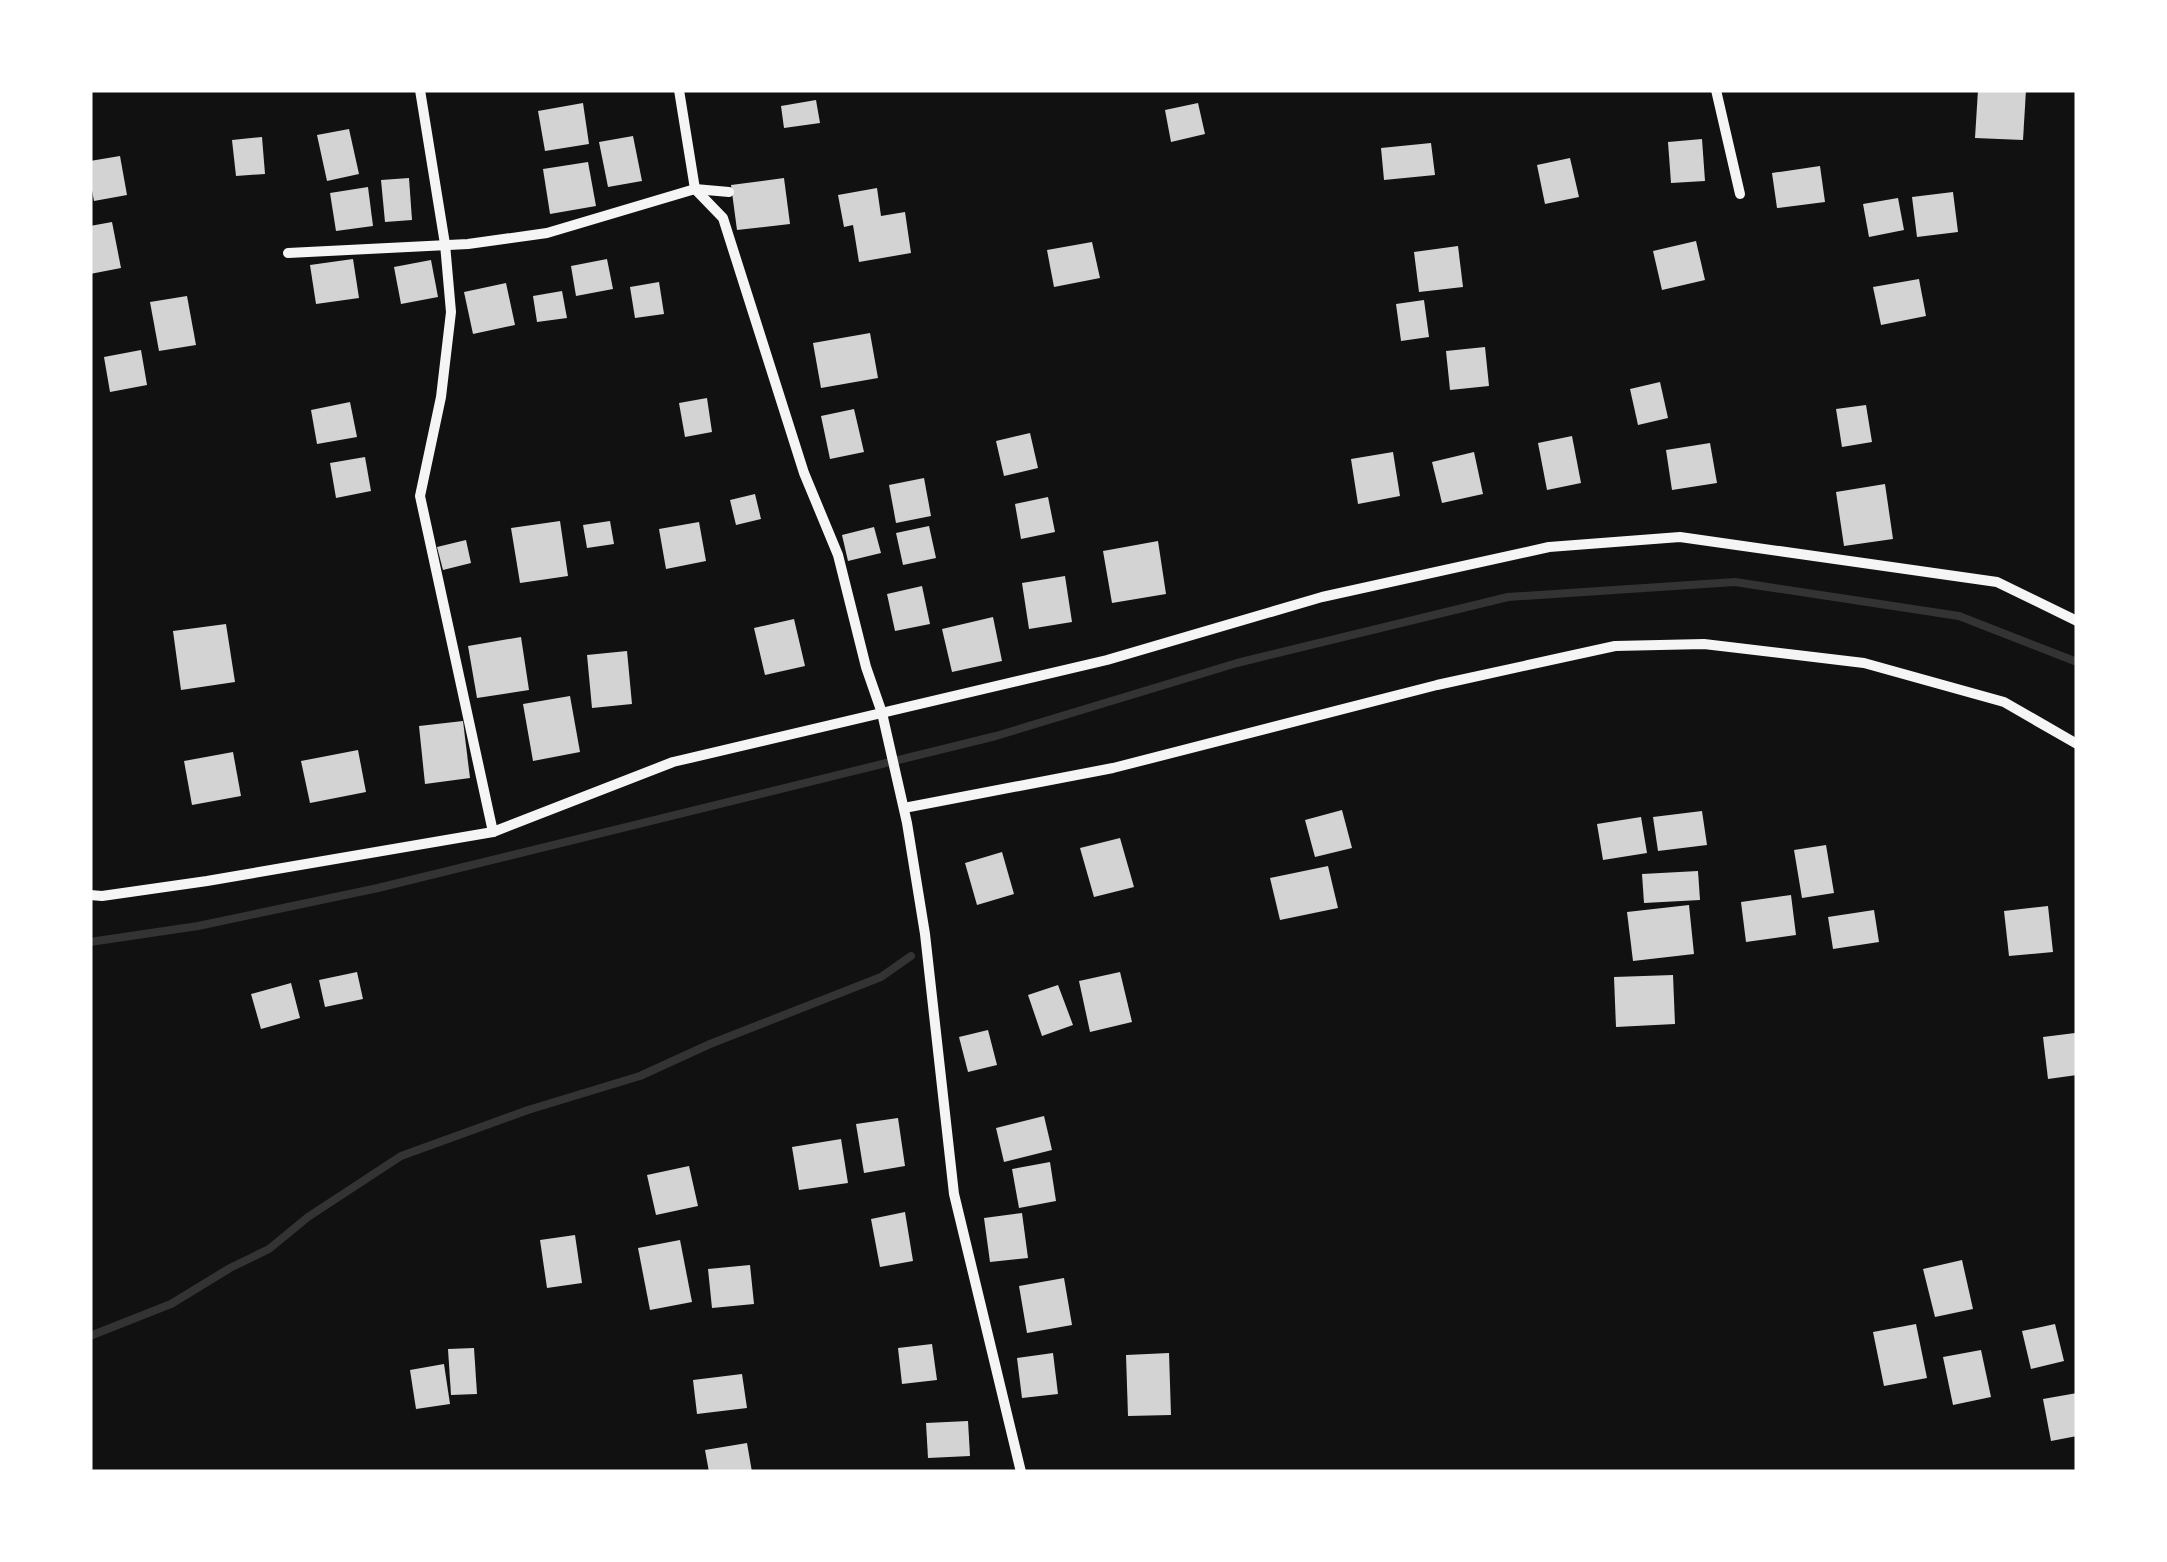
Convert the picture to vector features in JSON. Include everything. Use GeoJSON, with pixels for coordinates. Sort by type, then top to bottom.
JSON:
{"type":"FeatureCollection","features":[{"type":"Feature","properties":{"kind":"street"},"geometry":{"type":"LineString","coordinates":[[420,90],[452,312],[441,397],[420,496],[493,832]]}},
{"type":"Feature","properties":{"kind":"street"},"geometry":{"type":"LineString","coordinates":[[679,90],[696,188],[723,218],[804,473],[838,555],[866,667],[882,713],[904,808],[925,934],[954,1194],[1021,1472]]}},
{"type":"Feature","properties":{"kind":"street"},"geometry":{"type":"LineString","coordinates":[[1716,90],[1740,194]]}},
{"type":"Feature","properties":{"kind":"street"},"geometry":{"type":"LineString","coordinates":[[288,253],[468,244],[547,233],[696,188],[729,192]]}},
{"type":"Feature","properties":{"kind":"street"},"geometry":{"type":"LineString","coordinates":[[90,895],[207,882],[493,832],[672,762],[1108,660],[1322,597],[1548,547],[1680,537],[1998,582],[2077,621]]}},
{"type":"Feature","properties":{"kind":"street"},"geometry":{"type":"LineString","coordinates":[[904,808],[1113,768],[1436,686],[1615,646],[1704,644],[1864,663],[2004,702],[2077,744]]}},
{"type":"Feature","properties":{"kind":"building"},"geometry":{"type":"Polygon","coordinates":[[[1978,90],[2026,90],[2023,140],[1975,138],[1978,90]]]}},
{"type":"Feature","properties":{"kind":"building"},"geometry":{"type":"Polygon","coordinates":[[[816,100],[820,123],[784,128],[781,106],[816,100]]]}},
{"type":"Feature","properties":{"kind":"building"},"geometry":{"type":"Polygon","coordinates":[[[583,103],[589,144],[545,151],[538,111],[583,103]]]}},
{"type":"Feature","properties":{"kind":"building"},"geometry":{"type":"Polygon","coordinates":[[[1198,103],[1205,134],[1171,142],[1165,110],[1198,103]]]}},
{"type":"Feature","properties":{"kind":"building"},"geometry":{"type":"Polygon","coordinates":[[[349,129],[359,174],[327,181],[317,135],[349,129]]]}},
{"type":"Feature","properties":{"kind":"building"},"geometry":{"type":"Polygon","coordinates":[[[633,136],[642,181],[608,187],[599,142],[633,136]]]}},
{"type":"Feature","properties":{"kind":"building"},"geometry":{"type":"Polygon","coordinates":[[[262,137],[265,174],[236,176],[232,140],[262,137]]]}},
{"type":"Feature","properties":{"kind":"building"},"geometry":{"type":"Polygon","coordinates":[[[1702,139],[1705,181],[1671,183],[1668,142],[1702,139]]]}},
{"type":"Feature","properties":{"kind":"building"},"geometry":{"type":"Polygon","coordinates":[[[1431,143],[1435,175],[1384,180],[1381,148],[1431,143]]]}},
{"type":"Feature","properties":{"kind":"building"},"geometry":{"type":"Polygon","coordinates":[[[120,156],[127,195],[94,201],[90,161],[120,156]]]}},
{"type":"Feature","properties":{"kind":"building"},"geometry":{"type":"Polygon","coordinates":[[[1570,158],[1579,197],[1545,204],[1537,165],[1570,158]]]}},
{"type":"Feature","properties":{"kind":"building"},"geometry":{"type":"Polygon","coordinates":[[[588,162],[596,206],[550,214],[543,169],[588,162]]]}},
{"type":"Feature","properties":{"kind":"building"},"geometry":{"type":"Polygon","coordinates":[[[1820,166],[1825,202],[1777,208],[1772,173],[1820,166]]]}},
{"type":"Feature","properties":{"kind":"building"},"geometry":{"type":"Polygon","coordinates":[[[409,178],[412,220],[385,222],[381,180],[409,178]]]}},
{"type":"Feature","properties":{"kind":"building"},"geometry":{"type":"Polygon","coordinates":[[[784,178],[790,224],[737,230],[731,185],[784,178]]]}},
{"type":"Feature","properties":{"kind":"building"},"geometry":{"type":"Polygon","coordinates":[[[368,187],[373,226],[336,231],[330,193],[368,187]]]}},
{"type":"Feature","properties":{"kind":"building"},"geometry":{"type":"Polygon","coordinates":[[[877,188],[881,216],[905,212],[911,253],[859,262],[853,225],[844,227],[838,195],[877,188]]]}},
{"type":"Feature","properties":{"kind":"building"},"geometry":{"type":"Polygon","coordinates":[[[1953,192],[1958,232],[1917,237],[1912,197],[1953,192]]]}},
{"type":"Feature","properties":{"kind":"building"},"geometry":{"type":"Polygon","coordinates":[[[1898,198],[1904,230],[1869,237],[1863,204],[1898,198]]]}},
{"type":"Feature","properties":{"kind":"building"},"geometry":{"type":"Polygon","coordinates":[[[112,222],[121,268],[90,274],[90,226],[112,222]]]}},
{"type":"Feature","properties":{"kind":"building"},"geometry":{"type":"Polygon","coordinates":[[[1696,241],[1705,280],[1662,290],[1653,251],[1696,241]]]}},
{"type":"Feature","properties":{"kind":"building"},"geometry":{"type":"Polygon","coordinates":[[[1092,242],[1100,278],[1054,287],[1047,250],[1092,242]]]}},
{"type":"Feature","properties":{"kind":"building"},"geometry":{"type":"Polygon","coordinates":[[[1458,246],[1463,287],[1419,292],[1414,252],[1458,246]]]}},
{"type":"Feature","properties":{"kind":"building"},"geometry":{"type":"Polygon","coordinates":[[[353,259],[359,298],[316,304],[310,265],[353,259]]]}},
{"type":"Feature","properties":{"kind":"building"},"geometry":{"type":"Polygon","coordinates":[[[607,259],[613,289],[576,296],[571,266],[607,259]]]}},
{"type":"Feature","properties":{"kind":"building"},"geometry":{"type":"Polygon","coordinates":[[[431,260],[438,297],[401,304],[394,267],[431,260]]]}},
{"type":"Feature","properties":{"kind":"building"},"geometry":{"type":"Polygon","coordinates":[[[1919,279],[1926,316],[1881,325],[1873,287],[1919,279]]]}},
{"type":"Feature","properties":{"kind":"building"},"geometry":{"type":"Polygon","coordinates":[[[659,282],[664,314],[635,318],[630,287],[659,282]]]}},
{"type":"Feature","properties":{"kind":"building"},"geometry":{"type":"Polygon","coordinates":[[[506,283],[515,325],[473,334],[464,292],[506,283]]]}},
{"type":"Feature","properties":{"kind":"building"},"geometry":{"type":"Polygon","coordinates":[[[562,291],[567,318],[537,322],[533,296],[562,291]]]}},
{"type":"Feature","properties":{"kind":"building"},"geometry":{"type":"Polygon","coordinates":[[[187,296],[196,345],[159,351],[150,302],[187,296]]]}},
{"type":"Feature","properties":{"kind":"building"},"geometry":{"type":"Polygon","coordinates":[[[1424,300],[1429,337],[1401,341],[1396,304],[1424,300]]]}},
{"type":"Feature","properties":{"kind":"building"},"geometry":{"type":"Polygon","coordinates":[[[870,333],[878,378],[821,388],[813,343],[870,333]]]}},
{"type":"Feature","properties":{"kind":"building"},"geometry":{"type":"Polygon","coordinates":[[[1485,347],[1489,386],[1450,390],[1446,351],[1485,347]]]}},
{"type":"Feature","properties":{"kind":"building"},"geometry":{"type":"Polygon","coordinates":[[[141,350],[147,385],[110,392],[104,357],[141,350]]]}},
{"type":"Feature","properties":{"kind":"building"},"geometry":{"type":"Polygon","coordinates":[[[1660,382],[1668,418],[1638,425],[1630,389],[1660,382]]]}},
{"type":"Feature","properties":{"kind":"building"},"geometry":{"type":"Polygon","coordinates":[[[707,398],[712,432],[685,437],[679,403],[707,398]]]}},
{"type":"Feature","properties":{"kind":"building"},"geometry":{"type":"Polygon","coordinates":[[[350,402],[357,437],[317,444],[311,410],[350,402]]]}},
{"type":"Feature","properties":{"kind":"building"},"geometry":{"type":"Polygon","coordinates":[[[1866,405],[1872,442],[1842,447],[1836,409],[1866,405]]]}},
{"type":"Feature","properties":{"kind":"building"},"geometry":{"type":"Polygon","coordinates":[[[854,409],[864,452],[830,459],[821,416],[854,409]]]}},
{"type":"Feature","properties":{"kind":"building"},"geometry":{"type":"Polygon","coordinates":[[[1030,433],[1038,468],[1004,476],[996,441],[1030,433]]]}},
{"type":"Feature","properties":{"kind":"building"},"geometry":{"type":"Polygon","coordinates":[[[1572,436],[1581,483],[1547,490],[1538,443],[1572,436]]]}},
{"type":"Feature","properties":{"kind":"building"},"geometry":{"type":"Polygon","coordinates":[[[1710,443],[1717,483],[1672,490],[1666,450],[1710,443]]]}},
{"type":"Feature","properties":{"kind":"building"},"geometry":{"type":"Polygon","coordinates":[[[1393,452],[1400,496],[1358,504],[1351,459],[1393,452]]]}},
{"type":"Feature","properties":{"kind":"building"},"geometry":{"type":"Polygon","coordinates":[[[1474,452],[1483,494],[1442,503],[1432,462],[1474,452]]]}},
{"type":"Feature","properties":{"kind":"building"},"geometry":{"type":"Polygon","coordinates":[[[365,457],[371,491],[336,498],[330,463],[365,457]]]}},
{"type":"Feature","properties":{"kind":"building"},"geometry":{"type":"Polygon","coordinates":[[[924,478],[931,516],[896,523],[889,485],[924,478]]]}},
{"type":"Feature","properties":{"kind":"building"},"geometry":{"type":"Polygon","coordinates":[[[1885,484],[1893,539],[1844,546],[1836,492],[1885,484]]]}},
{"type":"Feature","properties":{"kind":"building"},"geometry":{"type":"Polygon","coordinates":[[[755,494],[761,519],[736,525],[730,500],[755,494]]]}},
{"type":"Feature","properties":{"kind":"building"},"geometry":{"type":"Polygon","coordinates":[[[1048,497],[1055,532],[1021,539],[1015,504],[1048,497]]]}},
{"type":"Feature","properties":{"kind":"building"},"geometry":{"type":"Polygon","coordinates":[[[560,521],[568,576],[520,583],[511,528],[560,521]]]}},
{"type":"Feature","properties":{"kind":"building"},"geometry":{"type":"Polygon","coordinates":[[[610,521],[614,544],[587,548],[583,525],[610,521]]]}},
{"type":"Feature","properties":{"kind":"building"},"geometry":{"type":"Polygon","coordinates":[[[699,522],[706,561],[666,569],[659,529],[699,522]]]}},
{"type":"Feature","properties":{"kind":"building"},"geometry":{"type":"Polygon","coordinates":[[[929,526],[936,558],[903,565],[896,533],[929,526]]]}},
{"type":"Feature","properties":{"kind":"building"},"geometry":{"type":"Polygon","coordinates":[[[874,527],[881,553],[848,561],[842,535],[874,527]]]}},
{"type":"Feature","properties":{"kind":"building"},"geometry":{"type":"Polygon","coordinates":[[[466,540],[471,563],[443,570],[437,547],[466,540]]]}},
{"type":"Feature","properties":{"kind":"building"},"geometry":{"type":"Polygon","coordinates":[[[1158,541],[1166,594],[1112,603],[1103,551],[1158,541]]]}},
{"type":"Feature","properties":{"kind":"building"},"geometry":{"type":"Polygon","coordinates":[[[1065,576],[1072,622],[1029,629],[1022,583],[1065,576]]]}},
{"type":"Feature","properties":{"kind":"building"},"geometry":{"type":"Polygon","coordinates":[[[922,586],[930,624],[895,631],[887,594],[922,586]]]}},
{"type":"Feature","properties":{"kind":"building"},"geometry":{"type":"Polygon","coordinates":[[[993,617],[1002,661],[952,672],[942,629],[993,617]]]}},
{"type":"Feature","properties":{"kind":"building"},"geometry":{"type":"Polygon","coordinates":[[[794,619],[805,666],[765,675],[754,628],[794,619]]]}},
{"type":"Feature","properties":{"kind":"building"},"geometry":{"type":"Polygon","coordinates":[[[226,624],[235,682],[181,690],[173,631],[226,624]]]}},
{"type":"Feature","properties":{"kind":"building"},"geometry":{"type":"Polygon","coordinates":[[[521,637],[529,690],[477,698],[468,646],[521,637]]]}},
{"type":"Feature","properties":{"kind":"building"},"geometry":{"type":"Polygon","coordinates":[[[627,651],[632,704],[592,708],[587,655],[627,651]]]}},
{"type":"Feature","properties":{"kind":"building"},"geometry":{"type":"Polygon","coordinates":[[[570,696],[580,752],[533,761],[523,704],[570,696]]]}},
{"type":"Feature","properties":{"kind":"building"},"geometry":{"type":"Polygon","coordinates":[[[463,721],[470,778],[425,784],[419,726],[463,721]]]}},
{"type":"Feature","properties":{"kind":"building"},"geometry":{"type":"Polygon","coordinates":[[[358,750],[366,792],[310,803],[301,761],[358,750]]]}},
{"type":"Feature","properties":{"kind":"building"},"geometry":{"type":"Polygon","coordinates":[[[233,752],[241,796],[192,805],[184,761],[233,752]]]}},
{"type":"Feature","properties":{"kind":"building"},"geometry":{"type":"Polygon","coordinates":[[[1342,810],[1352,848],[1315,857],[1305,820],[1342,810]]]}},
{"type":"Feature","properties":{"kind":"building"},"geometry":{"type":"Polygon","coordinates":[[[1702,811],[1707,845],[1658,851],[1653,817],[1702,811]]]}},
{"type":"Feature","properties":{"kind":"building"},"geometry":{"type":"Polygon","coordinates":[[[1641,817],[1647,853],[1603,860],[1597,824],[1641,817]]]}},
{"type":"Feature","properties":{"kind":"building"},"geometry":{"type":"Polygon","coordinates":[[[1120,838],[1134,887],[1094,897],[1080,848],[1120,838]]]}},
{"type":"Feature","properties":{"kind":"building"},"geometry":{"type":"Polygon","coordinates":[[[1826,845],[1834,893],[1802,898],[1794,850],[1826,845]]]}},
{"type":"Feature","properties":{"kind":"building"},"geometry":{"type":"Polygon","coordinates":[[[1002,852],[1014,894],[977,905],[965,863],[1002,852]]]}},
{"type":"Feature","properties":{"kind":"building"},"geometry":{"type":"Polygon","coordinates":[[[1328,866],[1338,908],[1280,920],[1270,878],[1328,866]]]}},
{"type":"Feature","properties":{"kind":"building"},"geometry":{"type":"Polygon","coordinates":[[[1698,871],[1700,900],[1644,903],[1642,874],[1698,871]]]}},
{"type":"Feature","properties":{"kind":"building"},"geometry":{"type":"Polygon","coordinates":[[[1791,895],[1796,935],[1746,942],[1741,902],[1791,895]]]}},
{"type":"Feature","properties":{"kind":"building"},"geometry":{"type":"Polygon","coordinates":[[[1689,905],[1694,954],[1633,961],[1627,912],[1689,905]]]}},
{"type":"Feature","properties":{"kind":"building"},"geometry":{"type":"Polygon","coordinates":[[[2048,906],[2053,952],[2009,956],[2004,911],[2048,906]]]}},
{"type":"Feature","properties":{"kind":"building"},"geometry":{"type":"Polygon","coordinates":[[[1874,910],[1879,942],[1833,949],[1828,917],[1874,910]]]}},
{"type":"Feature","properties":{"kind":"building"},"geometry":{"type":"Polygon","coordinates":[[[357,972],[363,999],[325,1007],[319,980],[357,972]]]}},
{"type":"Feature","properties":{"kind":"building"},"geometry":{"type":"Polygon","coordinates":[[[1120,972],[1132,1022],[1090,1032],[1079,981],[1120,972]]]}},
{"type":"Feature","properties":{"kind":"building"},"geometry":{"type":"Polygon","coordinates":[[[1673,975],[1675,1024],[1616,1027],[1614,977],[1673,975]]]}},
{"type":"Feature","properties":{"kind":"building"},"geometry":{"type":"Polygon","coordinates":[[[291,983],[300,1018],[261,1029],[251,994],[291,983]]]}},
{"type":"Feature","properties":{"kind":"building"},"geometry":{"type":"Polygon","coordinates":[[[1058,985],[1073,1025],[1042,1036],[1028,995],[1058,985]]]}},
{"type":"Feature","properties":{"kind":"building"},"geometry":{"type":"Polygon","coordinates":[[[988,1030],[997,1065],[968,1072],[959,1037],[988,1030]]]}},
{"type":"Feature","properties":{"kind":"building"},"geometry":{"type":"Polygon","coordinates":[[[2075,1033],[2077,1075],[2048,1079],[2043,1037],[2075,1033]]]}},
{"type":"Feature","properties":{"kind":"building"},"geometry":{"type":"Polygon","coordinates":[[[1044,1116],[1052,1150],[1004,1162],[996,1128],[1044,1116]]]}},
{"type":"Feature","properties":{"kind":"building"},"geometry":{"type":"Polygon","coordinates":[[[898,1118],[905,1166],[864,1173],[856,1124],[898,1118]]]}},
{"type":"Feature","properties":{"kind":"building"},"geometry":{"type":"Polygon","coordinates":[[[841,1139],[848,1183],[799,1190],[792,1147],[841,1139]]]}},
{"type":"Feature","properties":{"kind":"building"},"geometry":{"type":"Polygon","coordinates":[[[1050,1162],[1056,1201],[1019,1208],[1012,1169],[1050,1162]]]}},
{"type":"Feature","properties":{"kind":"building"},"geometry":{"type":"Polygon","coordinates":[[[689,1166],[698,1206],[656,1215],[647,1175],[689,1166]]]}},
{"type":"Feature","properties":{"kind":"building"},"geometry":{"type":"Polygon","coordinates":[[[905,1212],[913,1261],[880,1267],[871,1219],[905,1212]]]}},
{"type":"Feature","properties":{"kind":"building"},"geometry":{"type":"Polygon","coordinates":[[[1022,1213],[1028,1258],[990,1262],[984,1218],[1022,1213]]]}},
{"type":"Feature","properties":{"kind":"building"},"geometry":{"type":"Polygon","coordinates":[[[575,1235],[582,1283],[547,1288],[540,1240],[575,1235]]]}},
{"type":"Feature","properties":{"kind":"building"},"geometry":{"type":"Polygon","coordinates":[[[680,1240],[692,1302],[650,1310],[638,1248],[680,1240]]]}},
{"type":"Feature","properties":{"kind":"building"},"geometry":{"type":"Polygon","coordinates":[[[1962,1260],[1973,1309],[1935,1317],[1923,1269],[1962,1260]]]}},
{"type":"Feature","properties":{"kind":"building"},"geometry":{"type":"Polygon","coordinates":[[[750,1265],[754,1304],[712,1308],[708,1269],[750,1265]]]}},
{"type":"Feature","properties":{"kind":"building"},"geometry":{"type":"Polygon","coordinates":[[[1064,1278],[1072,1325],[1027,1333],[1019,1286],[1064,1278]]]}},
{"type":"Feature","properties":{"kind":"building"},"geometry":{"type":"Polygon","coordinates":[[[1916,1324],[1927,1378],[1884,1386],[1873,1332],[1916,1324]]]}},
{"type":"Feature","properties":{"kind":"building"},"geometry":{"type":"Polygon","coordinates":[[[2055,1324],[2064,1361],[2031,1369],[2022,1331],[2055,1324]]]}},
{"type":"Feature","properties":{"kind":"building"},"geometry":{"type":"Polygon","coordinates":[[[932,1344],[937,1380],[902,1384],[898,1348],[932,1344]]]}},
{"type":"Feature","properties":{"kind":"building"},"geometry":{"type":"Polygon","coordinates":[[[474,1348],[477,1394],[451,1395],[448,1349],[474,1348]]]}},
{"type":"Feature","properties":{"kind":"building"},"geometry":{"type":"Polygon","coordinates":[[[1981,1350],[1991,1397],[1953,1405],[1943,1357],[1981,1350]]]}},
{"type":"Feature","properties":{"kind":"building"},"geometry":{"type":"Polygon","coordinates":[[[1053,1353],[1058,1394],[1022,1398],[1017,1358],[1053,1353]]]}},
{"type":"Feature","properties":{"kind":"building"},"geometry":{"type":"Polygon","coordinates":[[[1169,1353],[1171,1415],[1128,1416],[1126,1355],[1169,1353]]]}},
{"type":"Feature","properties":{"kind":"building"},"geometry":{"type":"Polygon","coordinates":[[[444,1364],[450,1404],[416,1409],[410,1370],[444,1364]]]}},
{"type":"Feature","properties":{"kind":"building"},"geometry":{"type":"Polygon","coordinates":[[[742,1374],[747,1408],[697,1414],[693,1380],[742,1374]]]}},
{"type":"Feature","properties":{"kind":"building"},"geometry":{"type":"Polygon","coordinates":[[[2077,1393],[2077,1436],[2051,1441],[2043,1399],[2077,1393]]]}},
{"type":"Feature","properties":{"kind":"building"},"geometry":{"type":"Polygon","coordinates":[[[968,1421],[970,1456],[928,1458],[926,1423],[968,1421]]]}},
{"type":"Feature","properties":{"kind":"building"},"geometry":{"type":"Polygon","coordinates":[[[747,1443],[752,1472],[709,1472],[705,1450],[747,1443]]]}},
{"type":"Feature","properties":{"kind":"waterway"},"geometry":{"type":"LineString","coordinates":[[90,942],[198,926],[378,888],[996,736],[1237,663],[1508,597],[1735,582],[1959,616],[2077,662]]}},
{"type":"Feature","properties":{"kind":"waterway"},"geometry":{"type":"LineString","coordinates":[[90,1336],[171,1304],[269,1249],[308,1217],[401,1156],[528,1110],[640,1076],[710,1044],[881,977],[911,956]]}}]}
